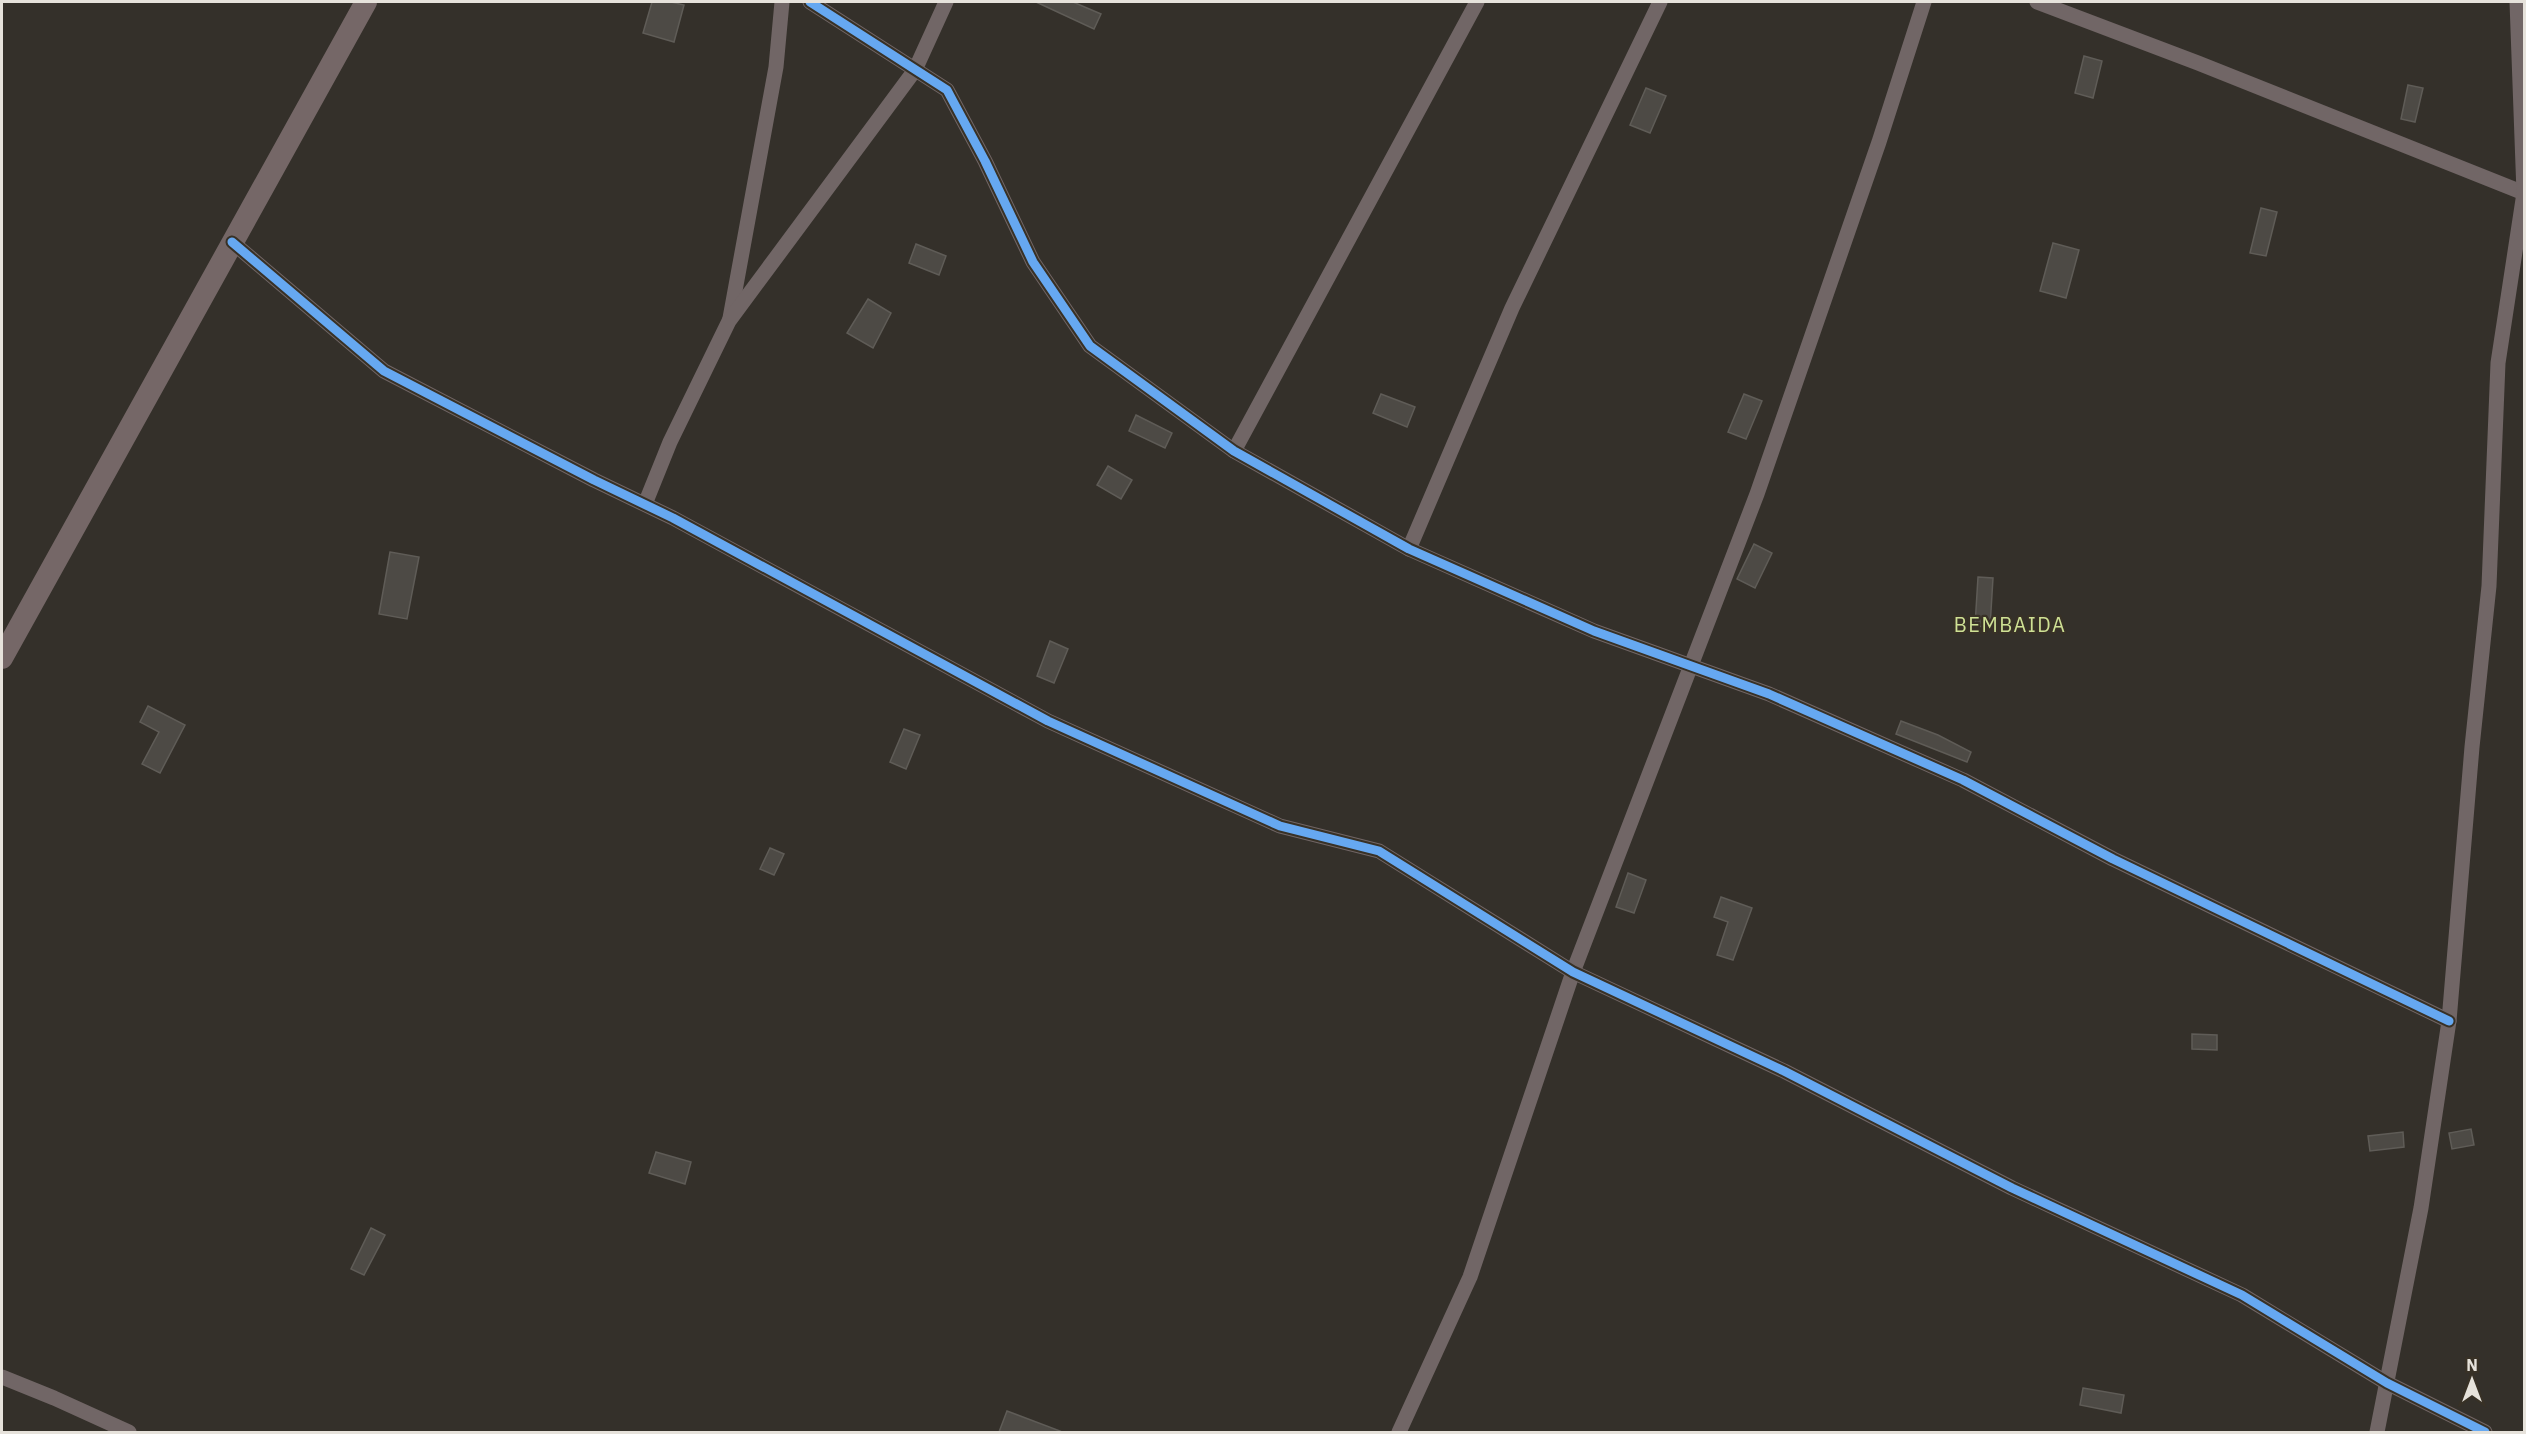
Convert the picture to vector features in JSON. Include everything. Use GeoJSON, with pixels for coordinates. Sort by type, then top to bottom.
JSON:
{"type":"FeatureCollection","features":[{"type":"Feature","properties":{"kind":"street"},"geometry":{"type":"LineString","coordinates":[[2,658],[366,2]]}},
{"type":"Feature","properties":{"kind":"street"},"geometry":{"type":"LineString","coordinates":[[729,321],[776,67],[782,2]]}},
{"type":"Feature","properties":{"kind":"street"},"geometry":{"type":"LineString","coordinates":[[810,2],[947,90],[1033,262],[1090,346],[1233,451],[1408,549],[1594,631],[1769,694],[1963,780],[2124,865],[2449,1021]]}},
{"type":"Feature","properties":{"kind":"street"},"geometry":{"type":"LineString","coordinates":[[645,504],[670,442],[729,321],[915,70],[946,2]]}},
{"type":"Feature","properties":{"kind":"street"},"geometry":{"type":"LineString","coordinates":[[1233,451],[1477,2]]}},
{"type":"Feature","properties":{"kind":"street"},"geometry":{"type":"LineString","coordinates":[[1408,549],[1512,308],[1660,2]]}},
{"type":"Feature","properties":{"kind":"street"},"geometry":{"type":"LineString","coordinates":[[1399,1432],[1470,1277],[1573,972],[1757,495],[1879,142],[1924,2]]}},
{"type":"Feature","properties":{"kind":"street"},"geometry":{"type":"LineString","coordinates":[[2037,2],[2198,63],[2524,193]]}},
{"type":"Feature","properties":{"kind":"street"},"geometry":{"type":"LineString","coordinates":[[2377,1432],[2421,1208],[2449,1021],[2472,747],[2489,586],[2498,363],[2524,193],[2517,2]]}},
{"type":"Feature","properties":{"kind":"street"},"geometry":{"type":"LineString","coordinates":[[232,242],[384,371],[645,504],[1048,721],[1280,826],[1379,851],[1573,972],[1784,1071],[2012,1188],[2242,1295],[2387,1383],[2485,1432]]}},
{"type":"Feature","properties":{"kind":"street"},"geometry":{"type":"LineString","coordinates":[[2,1377],[129,1432]]}},
{"type":"Feature","properties":{"kind":"building"},"geometry":{"type":"Polygon","coordinates":[[[652,2],[684,5],[674,42],[643,33],[652,2]]]}},
{"type":"Feature","properties":{"kind":"building"},"geometry":{"type":"Polygon","coordinates":[[[1036,2],[1073,2],[1101,14],[1094,29],[1036,2]]]}},
{"type":"Feature","properties":{"kind":"building"},"geometry":{"type":"Polygon","coordinates":[[[2084,56],[2102,61],[2093,98],[2075,93],[2084,56]]]}},
{"type":"Feature","properties":{"kind":"building"},"geometry":{"type":"Polygon","coordinates":[[[2408,85],[2423,88],[2415,122],[2401,119],[2408,85]]]}},
{"type":"Feature","properties":{"kind":"building"},"geometry":{"type":"Polygon","coordinates":[[[1646,88],[1666,96],[1650,133],[1630,125],[1646,88]]]}},
{"type":"Feature","properties":{"kind":"building"},"geometry":{"type":"Polygon","coordinates":[[[2261,208],[2277,212],[2266,256],[2250,253],[2261,208]]]}},
{"type":"Feature","properties":{"kind":"building"},"geometry":{"type":"Polygon","coordinates":[[[2053,243],[2079,250],[2066,298],[2040,291],[2053,243]]]}},
{"type":"Feature","properties":{"kind":"building"},"geometry":{"type":"Polygon","coordinates":[[[916,244],[946,256],[939,275],[909,263],[916,244]]]}},
{"type":"Feature","properties":{"kind":"building"},"geometry":{"type":"Polygon","coordinates":[[[868,299],[891,313],[873,348],[847,333],[868,299]]]}},
{"type":"Feature","properties":{"kind":"building"},"geometry":{"type":"Polygon","coordinates":[[[1381,394],[1415,407],[1407,427],[1373,413],[1381,394]]]}},
{"type":"Feature","properties":{"kind":"building"},"geometry":{"type":"Polygon","coordinates":[[[1744,394],[1762,401],[1746,439],[1728,432],[1744,394]]]}},
{"type":"Feature","properties":{"kind":"building"},"geometry":{"type":"Polygon","coordinates":[[[1136,415],[1172,433],[1165,448],[1129,431],[1136,415]]]}},
{"type":"Feature","properties":{"kind":"building"},"geometry":{"type":"Polygon","coordinates":[[[1108,466],[1132,480],[1121,499],[1097,485],[1108,466]]]}},
{"type":"Feature","properties":{"kind":"building"},"geometry":{"type":"Polygon","coordinates":[[[1754,544],[1772,553],[1755,588],[1737,579],[1754,544]]]}},
{"type":"Feature","properties":{"kind":"building"},"geometry":{"type":"Polygon","coordinates":[[[390,552],[419,557],[407,619],[379,614],[390,552]]]}},
{"type":"Feature","properties":{"kind":"building"},"geometry":{"type":"Polygon","coordinates":[[[1978,577],[1993,578],[1990,627],[1975,626],[1978,577]]]}},
{"type":"Feature","properties":{"kind":"building"},"geometry":{"type":"Polygon","coordinates":[[[1050,641],[1068,649],[1054,683],[1037,676],[1050,641]]]}},
{"type":"Feature","properties":{"kind":"building"},"geometry":{"type":"Polygon","coordinates":[[[148,706],[185,725],[160,773],[142,764],[159,732],[140,722],[148,706]]]}},
{"type":"Feature","properties":{"kind":"building"},"geometry":{"type":"Polygon","coordinates":[[[1901,721],[1938,735],[1971,752],[1967,762],[1896,734],[1901,721]]]}},
{"type":"Feature","properties":{"kind":"building"},"geometry":{"type":"Polygon","coordinates":[[[904,729],[920,735],[906,769],[890,762],[904,729]]]}},
{"type":"Feature","properties":{"kind":"building"},"geometry":{"type":"Polygon","coordinates":[[[770,848],[784,854],[774,875],[760,869],[770,848]]]}},
{"type":"Feature","properties":{"kind":"building"},"geometry":{"type":"Polygon","coordinates":[[[1628,873],[1646,880],[1634,913],[1616,907],[1628,873]]]}},
{"type":"Feature","properties":{"kind":"building"},"geometry":{"type":"Polygon","coordinates":[[[1721,897],[1752,908],[1733,960],[1717,955],[1728,922],[1714,917],[1721,897]]]}},
{"type":"Feature","properties":{"kind":"building"},"geometry":{"type":"Polygon","coordinates":[[[2192,1034],[2217,1035],[2217,1050],[2192,1049],[2192,1034]]]}},
{"type":"Feature","properties":{"kind":"building"},"geometry":{"type":"Polygon","coordinates":[[[2471,1129],[2474,1145],[2452,1149],[2449,1133],[2471,1129]]]}},
{"type":"Feature","properties":{"kind":"building"},"geometry":{"type":"Polygon","coordinates":[[[2403,1132],[2404,1147],[2370,1151],[2368,1136],[2403,1132]]]}},
{"type":"Feature","properties":{"kind":"building"},"geometry":{"type":"Polygon","coordinates":[[[656,1152],[691,1162],[685,1184],[649,1173],[656,1152]]]}},
{"type":"Feature","properties":{"kind":"building"},"geometry":{"type":"Polygon","coordinates":[[[371,1228],[385,1235],[364,1275],[351,1269],[371,1228]]]}},
{"type":"Feature","properties":{"kind":"building"},"geometry":{"type":"Polygon","coordinates":[[[2083,1388],[2124,1395],[2121,1413],[2080,1405],[2083,1388]]]}},
{"type":"Feature","properties":{"kind":"building"},"geometry":{"type":"Polygon","coordinates":[[[1007,1411],[1060,1431],[999,1432],[1007,1411]]]}},
{"type":"Feature","properties":{"kind":"cycle path"},"geometry":{"type":"LineString","coordinates":[[810,2],[947,90],[985,161],[1033,262],[1090,346],[1234,451],[1409,549],[1594,631],[1769,694],[1963,780],[2113,859],[2449,1021]]}},
{"type":"Feature","properties":{"kind":"cycle path"},"geometry":{"type":"LineString","coordinates":[[232,242],[384,371],[594,480],[673,518],[1048,721],[1280,826],[1379,851],[1573,972],[1784,1071],[2012,1188],[2242,1295],[2387,1383],[2485,1432]]}},
{"type":"Feature","properties":{"kind":"district","name":"BEMBAIDA"},"geometry":{"type":"Point","coordinates":[2010,625]}}]}
